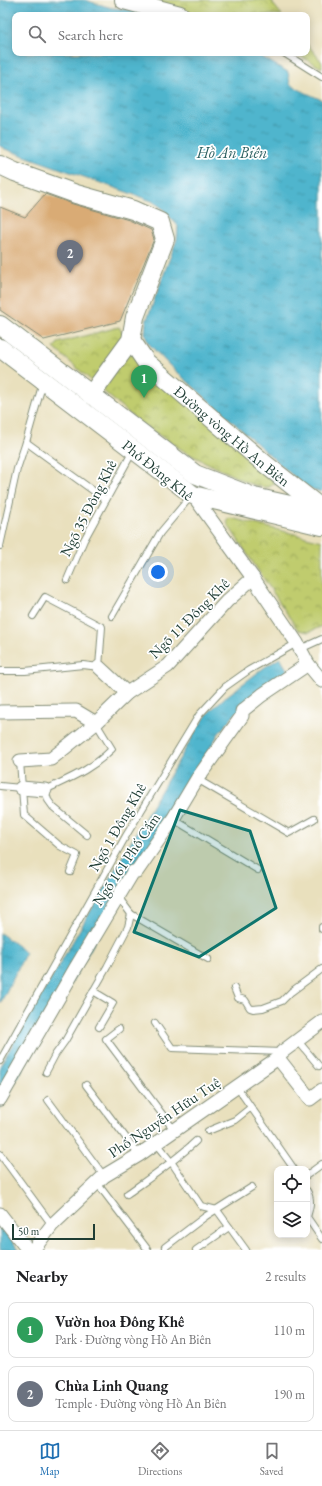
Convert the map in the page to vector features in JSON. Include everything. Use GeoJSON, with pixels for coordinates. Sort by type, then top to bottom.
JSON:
{"type":"FeatureCollection","features":[{"type":"Feature","properties":{"kind":"street"},"geometry":{"type":"LineString","coordinates":[[124,0],[169,12]]}},
{"type":"Feature","properties":{"kind":"street"},"geometry":{"type":"LineString","coordinates":[[0,165],[14,172],[76,194],[133,210],[160,222],[165,239],[135,317],[131,340],[90,395]]}},
{"type":"Feature","properties":{"kind":"street"},"geometry":{"type":"LineString","coordinates":[[3,334],[90,395],[195,474],[254,497],[322,512]]}},
{"type":"Feature","properties":{"kind":"street","name":"Đường vòng Hồ An Biên"},"geometry":{"type":"LineString","coordinates":[[131,340],[146,362],[266,464],[322,509]]}},
{"type":"Feature","properties":{"kind":"street","name":"Phố Đông Khê"},"geometry":{"type":"LineString","coordinates":[[0,348],[192,495],[253,578],[298,646],[308,664],[322,681]]}},
{"type":"Feature","properties":{"kind":"street"},"geometry":{"type":"LineString","coordinates":[[195,474],[192,495],[322,526]]}},
{"type":"Feature","properties":{"kind":"street","name":"Ngõ 11 Đông Khê"},"geometry":{"type":"LineString","coordinates":[[20,761],[51,759],[96,723],[127,693],[168,666],[227,601],[253,578]]}},
{"type":"Feature","properties":{"kind":"street"},"geometry":{"type":"LineString","coordinates":[[157,836],[193,777],[234,715],[242,711],[262,695],[308,664]]}},
{"type":"Feature","properties":{"kind":"street"},"geometry":{"type":"LineString","coordinates":[[99,667],[127,693]]}},
{"type":"Feature","properties":{"kind":"street"},"geometry":{"type":"LineString","coordinates":[[0,712],[76,711],[96,723]]}},
{"type":"Feature","properties":{"kind":"street","name":"Ngõ 161 Phố Cấm"},"geometry":{"type":"LineString","coordinates":[[0,1099],[133,872],[133,869],[157,836],[173,819],[193,777]]}},
{"type":"Feature","properties":{"kind":"street"},"geometry":{"type":"LineString","coordinates":[[21,788],[45,790]]}},
{"type":"Feature","properties":{"kind":"street","name":"Phố Nguyễn Hữu Tuệ"},"geometry":{"type":"LineString","coordinates":[[33,1250],[52,1225],[100,1180],[139,1155],[237,1087],[322,1022]]}},
{"type":"Feature","properties":{"kind":"street"},"geometry":{"type":"LineString","coordinates":[[280,1055],[310,1099],[322,1090]]}},
{"type":"Feature","properties":{"kind":"street"},"geometry":{"type":"LineString","coordinates":[[0,1214],[28,1250]]}},
{"type":"Feature","properties":{"kind":"lane"},"geometry":{"type":"LineString","coordinates":[[289,56],[322,77]]}},
{"type":"Feature","properties":{"kind":"lane"},"geometry":{"type":"LineString","coordinates":[[0,546],[17,469],[43,381]]}},
{"type":"Feature","properties":{"kind":"lane"},"geometry":{"type":"LineString","coordinates":[[26,442],[106,500]]}},
{"type":"Feature","properties":{"kind":"lane","name":"Ngõ 35 Đông Khê"},"geometry":{"type":"LineString","coordinates":[[68,580],[84,540],[133,450]]}},
{"type":"Feature","properties":{"kind":"lane"},"geometry":{"type":"LineString","coordinates":[[112,616],[160,533],[192,495]]}},
{"type":"Feature","properties":{"kind":"lane"},"geometry":{"type":"LineString","coordinates":[[0,671],[25,671],[83,665],[99,667],[102,627],[45,596],[33,616]]}},
{"type":"Feature","properties":{"kind":"lane","name":"Ngõ 1 Đông Khê"},"geometry":{"type":"LineString","coordinates":[[0,1061],[127,834],[199,715],[225,687],[249,670],[298,646],[322,639]]}},
{"type":"Feature","properties":{"kind":"lane"},"geometry":{"type":"LineString","coordinates":[[87,835],[53,807],[48,800],[45,790],[84,772],[104,757],[112,748],[96,723]]}},
{"type":"Feature","properties":{"kind":"lane"},"geometry":{"type":"LineString","coordinates":[[20,761],[24,815],[60,846],[77,855],[70,872]]}},
{"type":"Feature","properties":{"kind":"lane"},"geometry":{"type":"LineString","coordinates":[[193,777],[289,833],[314,819]]}},
{"type":"Feature","properties":{"kind":"lane"},"geometry":{"type":"LineString","coordinates":[[0,786],[21,788]]}},
{"type":"Feature","properties":{"kind":"lane"},"geometry":{"type":"LineString","coordinates":[[173,819],[258,870]]}},
{"type":"Feature","properties":{"kind":"lane"},"geometry":{"type":"LineString","coordinates":[[115,903],[122,902],[131,914],[208,959]]}},
{"type":"Feature","properties":{"kind":"lane"},"geometry":{"type":"LineString","coordinates":[[46,1072],[54,1055],[65,1041],[128,927],[131,914]]}},
{"type":"Feature","properties":{"kind":"lane"},"geometry":{"type":"LineString","coordinates":[[234,988],[238,998],[245,1000],[250,1008],[263,1008],[282,1001],[291,992],[322,969]]}},
{"type":"Feature","properties":{"kind":"lane"},"geometry":{"type":"LineString","coordinates":[[93,991],[114,1003],[99,1027]]}},
{"type":"Feature","properties":{"kind":"lane"},"geometry":{"type":"LineString","coordinates":[[155,1023],[172,1048],[280,1055]]}},
{"type":"Feature","properties":{"kind":"lane"},"geometry":{"type":"LineString","coordinates":[[119,1029],[106,1039],[174,1130]]}},
{"type":"Feature","properties":{"kind":"lane"},"geometry":{"type":"LineString","coordinates":[[298,1041],[319,1066]]}},
{"type":"Feature","properties":{"kind":"lane"},"geometry":{"type":"LineString","coordinates":[[86,1085],[139,1155]]}},
{"type":"Feature","properties":{"kind":"lane"},"geometry":{"type":"LineString","coordinates":[[237,1087],[250,1108],[292,1166]]}},
{"type":"Feature","properties":{"kind":"lane"},"geometry":{"type":"LineString","coordinates":[[48,1100],[148,1250]]}},
{"type":"Feature","properties":{"kind":"lane"},"geometry":{"type":"LineString","coordinates":[[208,1131],[235,1120],[250,1108]]}},
{"type":"Feature","properties":{"kind":"lane"},"geometry":{"type":"LineString","coordinates":[[127,1194],[172,1163],[196,1141]]}},
{"type":"Feature","properties":{"kind":"lane"},"geometry":{"type":"LineString","coordinates":[[156,1143],[172,1163],[201,1206],[217,1210],[246,1250]]}},
{"type":"Feature","properties":{"kind":"lane"},"geometry":{"type":"LineString","coordinates":[[0,1154],[52,1225]]}},
{"type":"Feature","properties":{"kind":"lane"},"geometry":{"type":"LineString","coordinates":[[310,1173],[322,1164]]}},
{"type":"Feature","properties":{"kind":"lane"},"geometry":{"type":"LineString","coordinates":[[165,1247],[206,1216],[252,1187]]}},
{"type":"Feature","properties":{"kind":"lane"},"geometry":{"type":"LineString","coordinates":[[310,1196],[311,1204],[307,1217],[322,1239]]}},
{"type":"Feature","properties":{"kind":"lane"},"geometry":{"type":"LineString","coordinates":[[196,1250],[229,1227]]}},
{"type":"Feature","properties":{"kind":"highlighted area"},"geometry":{"type":"Polygon","coordinates":[[[180,810],[250,831],[276,908],[199,957],[134,932],[180,810]]]}},
{"type":"Feature","properties":{"kind":"green space"},"geometry":{"type":"Polygon","coordinates":[[[144,0],[272,0],[273,4],[280,12],[187,12],[144,0]]]}},
{"type":"Feature","properties":{"kind":"green space"},"geometry":{"type":"Polygon","coordinates":[[[310,48],[322,62],[322,68],[300,56],[310,56],[310,48]]]}},
{"type":"Feature","properties":{"kind":"green space"},"geometry":{"type":"Polygon","coordinates":[[[119,327],[123,334],[275,483],[269,487],[262,487],[248,483],[187,453],[139,422],[54,348],[58,343],[119,327]]]}},
{"type":"Feature","properties":{"kind":"green space"},"geometry":{"type":"Polygon","coordinates":[[[231,518],[322,541],[322,626],[309,632],[298,630],[228,525],[227,521],[231,518]]]}},
{"type":"Feature","properties":{"kind":"water","name":"Hồ An Biên"},"geometry":{"type":"Polygon","coordinates":[[[0,0],[84,0],[112,8],[137,10],[141,12],[12,12],[12,56],[260,56],[288,72],[290,84],[322,100],[322,492],[314,490],[301,483],[169,365],[148,343],[145,333],[146,322],[177,239],[178,226],[161,207],[152,201],[0,146],[0,0]]]}},
{"type":"Feature","properties":{"kind":"water"},"geometry":{"type":"Polygon","coordinates":[[[280,658],[288,671],[236,713],[219,733],[112,911],[0,1109],[0,1066],[197,729],[209,712],[223,699],[265,667],[280,658]]]}},
{"type":"Feature","properties":{"kind":"water"},"geometry":{"type":"Polygon","coordinates":[[[0,933],[26,952],[0,1004],[0,933]]]}},
{"type":"Feature","properties":{"kind":"water"},"geometry":{"type":"Polygon","coordinates":[[[0,1225],[19,1250],[0,1250],[0,1225]]]}},
{"type":"Feature","properties":{"kind":"building"},"geometry":{"type":"Polygon","coordinates":[[[45,194],[73,204],[129,220],[151,230],[154,239],[120,321],[44,340],[0,310],[0,207],[25,217],[45,194]]]}},
{"type":"Feature","properties":{"kind":"place","name":"Chùa Linh Quang"},"geometry":{"type":"Point","coordinates":[70,273]}},
{"type":"Feature","properties":{"kind":"place","name":"Vườn hoa Đông Khê"},"geometry":{"type":"Point","coordinates":[144,398]}}]}
